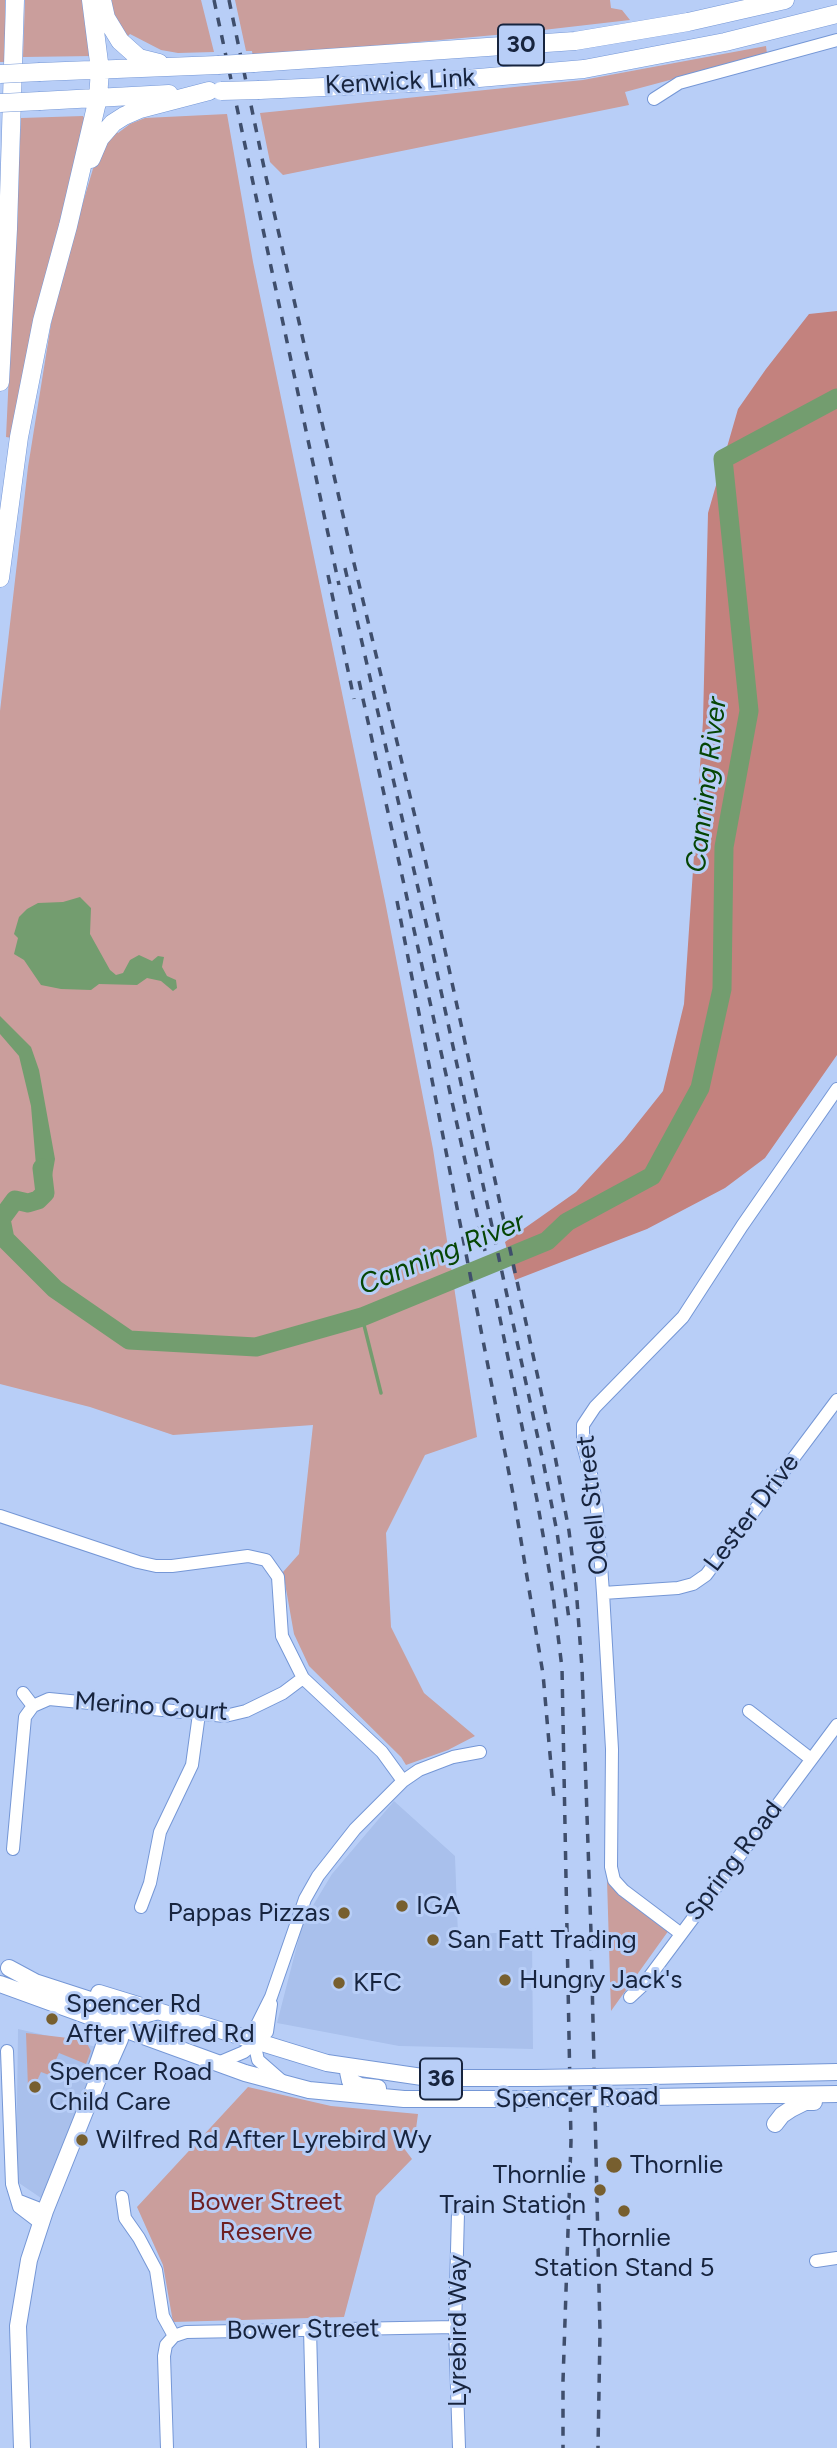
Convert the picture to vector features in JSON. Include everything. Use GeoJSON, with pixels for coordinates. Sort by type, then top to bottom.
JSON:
{"type":"FeatureCollection","features":[{"type":"Feature","properties":{"kind":"highway"},"geometry":{"type":"LineString","coordinates":[[0,382],[9,216],[15,0]]}},
{"type":"Feature","properties":{"kind":"highway"},"geometry":{"type":"LineString","coordinates":[[0,578],[21,426],[42,321],[98,98],[100,70],[91,0]]}},
{"type":"Feature","properties":{"kind":"highway"},"geometry":{"type":"LineString","coordinates":[[103,0],[112,30],[132,52],[139,58],[173,67]]}},
{"type":"Feature","properties":{"kind":"highway","name":"Kenwick Link"},"geometry":{"type":"LineString","coordinates":[[0,74],[254,63],[575,41],[676,24],[785,0]]}},
{"type":"Feature","properties":{"kind":"highway","name":"Kenwick Link"},"geometry":{"type":"LineString","coordinates":[[0,103],[432,82],[584,69],[725,42],[837,14]]}},
{"type":"Feature","properties":{"kind":"highway"},"geometry":{"type":"LineString","coordinates":[[68,226],[95,147],[113,123],[140,109],[215,91]]}},
{"type":"Feature","properties":{"kind":"main road","name":"Spencer Road"},"geometry":{"type":"LineString","coordinates":[[4,1966],[254,2042],[347,2067],[429,2078],[837,2072]]}},
{"type":"Feature","properties":{"kind":"main road"},"geometry":{"type":"LineString","coordinates":[[4,1966],[35,1982],[109,2006],[117,2015],[120,2039],[108,2066],[100,2074],[42,2217],[24,2281],[18,2326],[22,2448]]}},
{"type":"Feature","properties":{"kind":"main road","name":"Spencer Road"},"geometry":{"type":"LineString","coordinates":[[0,1984],[245,2073],[287,2085],[356,2095],[456,2100],[837,2097]]}},
{"type":"Feature","properties":{"kind":"main road"},"geometry":{"type":"LineString","coordinates":[[117,2028],[135,2017],[159,2011]]}},
{"type":"Feature","properties":{"kind":"main road"},"geometry":{"type":"LineString","coordinates":[[347,2067],[350,2081],[360,2086],[433,2091],[456,2100]]}},
{"type":"Feature","properties":{"kind":"main road"},"geometry":{"type":"LineString","coordinates":[[775,2124],[782,2115],[805,2102],[837,2097]]}},
{"type":"Feature","properties":{"kind":"street"},"geometry":{"type":"LineString","coordinates":[[654,99],[679,83],[837,40]]}},
{"type":"Feature","properties":{"kind":"street","name":"Odell Street"},"geometry":{"type":"LineString","coordinates":[[680,1933],[623,1890],[614,1880],[611,1867],[612,1749],[603,1593],[597,1510],[583,1445],[583,1424],[595,1407],[683,1317],[837,1089]]}},
{"type":"Feature","properties":{"kind":"street","name":"Lester Drive"},"geometry":{"type":"LineString","coordinates":[[603,1593],[678,1588],[693,1584],[706,1575],[837,1400]]}},
{"type":"Feature","properties":{"kind":"street"},"geometry":{"type":"LineString","coordinates":[[0,1516],[156,1566],[247,1556],[266,1560],[278,1577],[282,1636],[303,1678],[382,1752],[403,1782]]}},
{"type":"Feature","properties":{"kind":"street","name":"Merino Court"},"geometry":{"type":"LineString","coordinates":[[33,1706],[49,1699],[225,1716],[246,1711],[283,1693],[303,1678]]}},
{"type":"Feature","properties":{"kind":"street"},"geometry":{"type":"LineString","coordinates":[[13,1849],[25,1717],[33,1706],[23,1693]]}},
{"type":"Feature","properties":{"kind":"street"},"geometry":{"type":"LineString","coordinates":[[749,1712],[811,1759]]}},
{"type":"Feature","properties":{"kind":"street"},"geometry":{"type":"LineString","coordinates":[[141,1907],[150,1883],[160,1832],[192,1765],[199,1714]]}},
{"type":"Feature","properties":{"kind":"street","name":"Spring Road"},"geometry":{"type":"LineString","coordinates":[[630,1997],[644,1984],[837,1725]]}},
{"type":"Feature","properties":{"kind":"street"},"geometry":{"type":"LineString","coordinates":[[287,2085],[274,2077],[258,2060],[254,2042],[256,2027],[271,1997],[305,1899],[318,1876],[355,1829],[403,1782],[419,1770],[453,1757],[480,1752]]}},
{"type":"Feature","properties":{"kind":"street"},"geometry":{"type":"LineString","coordinates":[[218,2063],[244,2052],[254,2042]]}},
{"type":"Feature","properties":{"kind":"street"},"geometry":{"type":"LineString","coordinates":[[6,2051],[12,2184],[17,2200],[42,2217]]}},
{"type":"Feature","properties":{"kind":"street"},"geometry":{"type":"LineString","coordinates":[[122,2197],[125,2218],[156,2270],[163,2316],[174,2336],[166,2345],[164,2356],[167,2448]]}},
{"type":"Feature","properties":{"kind":"street","name":"Lyrebird Way"},"geometry":{"type":"LineString","coordinates":[[458,2213],[455,2327],[459,2448]]}},
{"type":"Feature","properties":{"kind":"street"},"geometry":{"type":"LineString","coordinates":[[816,2261],[837,2258]]}},
{"type":"Feature","properties":{"kind":"street","name":"Bower Street"},"geometry":{"type":"LineString","coordinates":[[174,2336],[186,2332],[455,2327]]}},
{"type":"Feature","properties":{"kind":"street"},"geometry":{"type":"LineString","coordinates":[[310,2329],[313,2448]]}},
{"type":"Feature","properties":{"kind":"shaded area"},"geometry":{"type":"Polygon","coordinates":[[[837,311],[837,1055],[765,1158],[725,1188],[647,1229],[515,1280],[505,1242],[576,1192],[624,1140],[663,1091],[684,1004],[703,721],[708,513],[738,409],[809,314],[837,311]]]}},
{"type":"Feature","properties":{"kind":"shaded area"},"geometry":{"type":"Polygon","coordinates":[[[80,897],[91,908],[90,934],[110,970],[116,975],[123,973],[130,960],[139,955],[152,961],[158,956],[164,957],[162,967],[167,976],[176,980],[177,988],[173,991],[161,981],[147,978],[137,985],[99,984],[91,990],[41,985],[24,960],[14,954],[18,938],[14,934],[19,917],[38,903],[63,902],[80,897]]]}},
{"type":"Feature","properties":{"kind":"shaded area"},"geometry":{"type":"Polygon","coordinates":[[[0,1016],[31,1047],[39,1070],[55,1159],[45,1193],[37,1177],[31,1106],[19,1056],[0,1034],[0,1016]]]}},
{"type":"Feature","properties":{"kind":"shaded area"},"geometry":{"type":"Polygon","coordinates":[[[394,1801],[455,1856],[458,1935],[532,1931],[533,2049],[399,2046],[277,2023],[303,1922],[332,1874],[394,1801]]]}},
{"type":"Feature","properties":{"kind":"shaded area"},"geometry":{"type":"Polygon","coordinates":[[[18,2029],[106,2049],[41,2198],[16,2181],[18,2029]]]}},
{"type":"Feature","properties":{"kind":"green space"},"geometry":{"type":"Polygon","coordinates":[[[0,0],[5,0],[5,62],[0,62],[0,0]]]}},
{"type":"Feature","properties":{"kind":"green space"},"geometry":{"type":"Polygon","coordinates":[[[25,0],[88,0],[93,56],[23,57],[25,0]]]}},
{"type":"Feature","properties":{"kind":"green space"},"geometry":{"type":"Polygon","coordinates":[[[109,0],[201,0],[214,52],[178,53],[161,50],[130,34],[127,37],[111,12],[109,0]]]}},
{"type":"Feature","properties":{"kind":"green space"},"geometry":{"type":"Polygon","coordinates":[[[235,0],[610,0],[611,8],[622,10],[630,20],[253,57],[252,51],[246,51],[235,0]]]}},
{"type":"Feature","properties":{"kind":"green space"},"geometry":{"type":"Polygon","coordinates":[[[766,46],[767,54],[625,92],[629,105],[283,175],[270,162],[260,113],[583,80],[766,46]]]}},
{"type":"Feature","properties":{"kind":"green space"},"geometry":{"type":"Polygon","coordinates":[[[227,114],[253,262],[385,901],[433,1149],[477,1437],[425,1455],[386,1533],[391,1627],[424,1693],[475,1736],[448,1750],[406,1765],[309,1666],[294,1634],[283,1572],[299,1554],[313,1425],[173,1435],[90,1407],[0,1384],[0,711],[28,467],[56,293],[95,162],[114,130],[118,133],[145,118],[227,114]]]}},
{"type":"Feature","properties":{"kind":"green space"},"geometry":{"type":"Polygon","coordinates":[[[83,116],[86,122],[12,438],[6,437],[21,118],[83,116]]]}},
{"type":"Feature","properties":{"kind":"green space"},"geometry":{"type":"Polygon","coordinates":[[[607,1880],[669,1930],[611,2011],[607,1880]]]}},
{"type":"Feature","properties":{"kind":"green space"},"geometry":{"type":"Polygon","coordinates":[[[26,2033],[85,2040],[91,2051],[86,2064],[59,2053],[49,2075],[41,2072],[33,2090],[28,2088],[26,2033]]]}},
{"type":"Feature","properties":{"kind":"green space","name":"Bower Street Reserve"},"geometry":{"type":"Polygon","coordinates":[[[248,2087],[331,2106],[418,2114],[416,2129],[400,2143],[412,2159],[376,2196],[344,2317],[173,2322],[163,2265],[137,2207],[248,2087]]]}},
{"type":"Feature","properties":{"kind":"waterway","name":"Canning River"},"geometry":{"type":"LineString","coordinates":[[42,1168],[45,1193],[38,1200],[28,1203],[15,1200],[1,1219],[5,1239],[55,1289],[129,1340],[256,1347],[362,1317],[547,1241],[567,1222],[652,1176],[700,1088],[722,989],[724,847],[749,711],[723,459],[837,398]]}},
{"type":"Feature","properties":{"kind":"waterway"},"geometry":{"type":"LineString","coordinates":[[362,1317],[381,1393]]}},
{"type":"Feature","properties":{"kind":"railway"},"geometry":{"type":"LineString","coordinates":[[214,0],[339,585]]}},
{"type":"Feature","properties":{"kind":"railway"},"geometry":{"type":"LineString","coordinates":[[229,0],[266,177],[353,559],[424,854],[569,1531],[582,1668],[591,1933],[600,2332],[598,2448]]}},
{"type":"Feature","properties":{"kind":"railway"},"geometry":{"type":"LineString","coordinates":[[345,568],[431,945],[544,1466],[557,1532],[569,1619]]}},
{"type":"Feature","properties":{"kind":"railway"},"geometry":{"type":"LineString","coordinates":[[328,575],[354,699]]}},
{"type":"Feature","properties":{"kind":"railway"},"geometry":{"type":"LineString","coordinates":[[359,681],[485,1251]]}},
{"type":"Feature","properties":{"kind":"railway"},"geometry":{"type":"LineString","coordinates":[[397,901],[515,1504],[543,1674],[554,1800]]}},
{"type":"Feature","properties":{"kind":"railway"},"geometry":{"type":"LineString","coordinates":[[496,1299],[537,1500],[562,1668],[571,2141],[563,2448]]}},
{"type":"Feature","properties":{"kind":"place","name":"IGA"},"geometry":{"type":"Point","coordinates":[402,1906]}},
{"type":"Feature","properties":{"kind":"place","name":"Pappas Pizzas"},"geometry":{"type":"Point","coordinates":[344,1913]}},
{"type":"Feature","properties":{"kind":"place","name":"San Fatt Trading"},"geometry":{"type":"Point","coordinates":[433,1940]}},
{"type":"Feature","properties":{"kind":"place","name":"Hungry Jack's"},"geometry":{"type":"Point","coordinates":[505,1980]}},
{"type":"Feature","properties":{"kind":"place","name":"KFC"},"geometry":{"type":"Point","coordinates":[339,1983]}},
{"type":"Feature","properties":{"kind":"place","name":"Spencer Rd After Wilfred Rd"},"geometry":{"type":"Point","coordinates":[52,2019]}},
{"type":"Feature","properties":{"kind":"place","name":"Spencer Road Child Care"},"geometry":{"type":"Point","coordinates":[35,2087]}},
{"type":"Feature","properties":{"kind":"place","name":"Wilfred Rd After Lyrebird Wy"},"geometry":{"type":"Point","coordinates":[82,2140]}},
{"type":"Feature","properties":{"kind":"place","name":"Thornlie"},"geometry":{"type":"Point","coordinates":[614,2165]}},
{"type":"Feature","properties":{"kind":"place","name":"Thornlie Train Station"},"geometry":{"type":"Point","coordinates":[600,2190]}},
{"type":"Feature","properties":{"kind":"place","name":"Thornlie Station Stand 5"},"geometry":{"type":"Point","coordinates":[624,2211]}}]}
